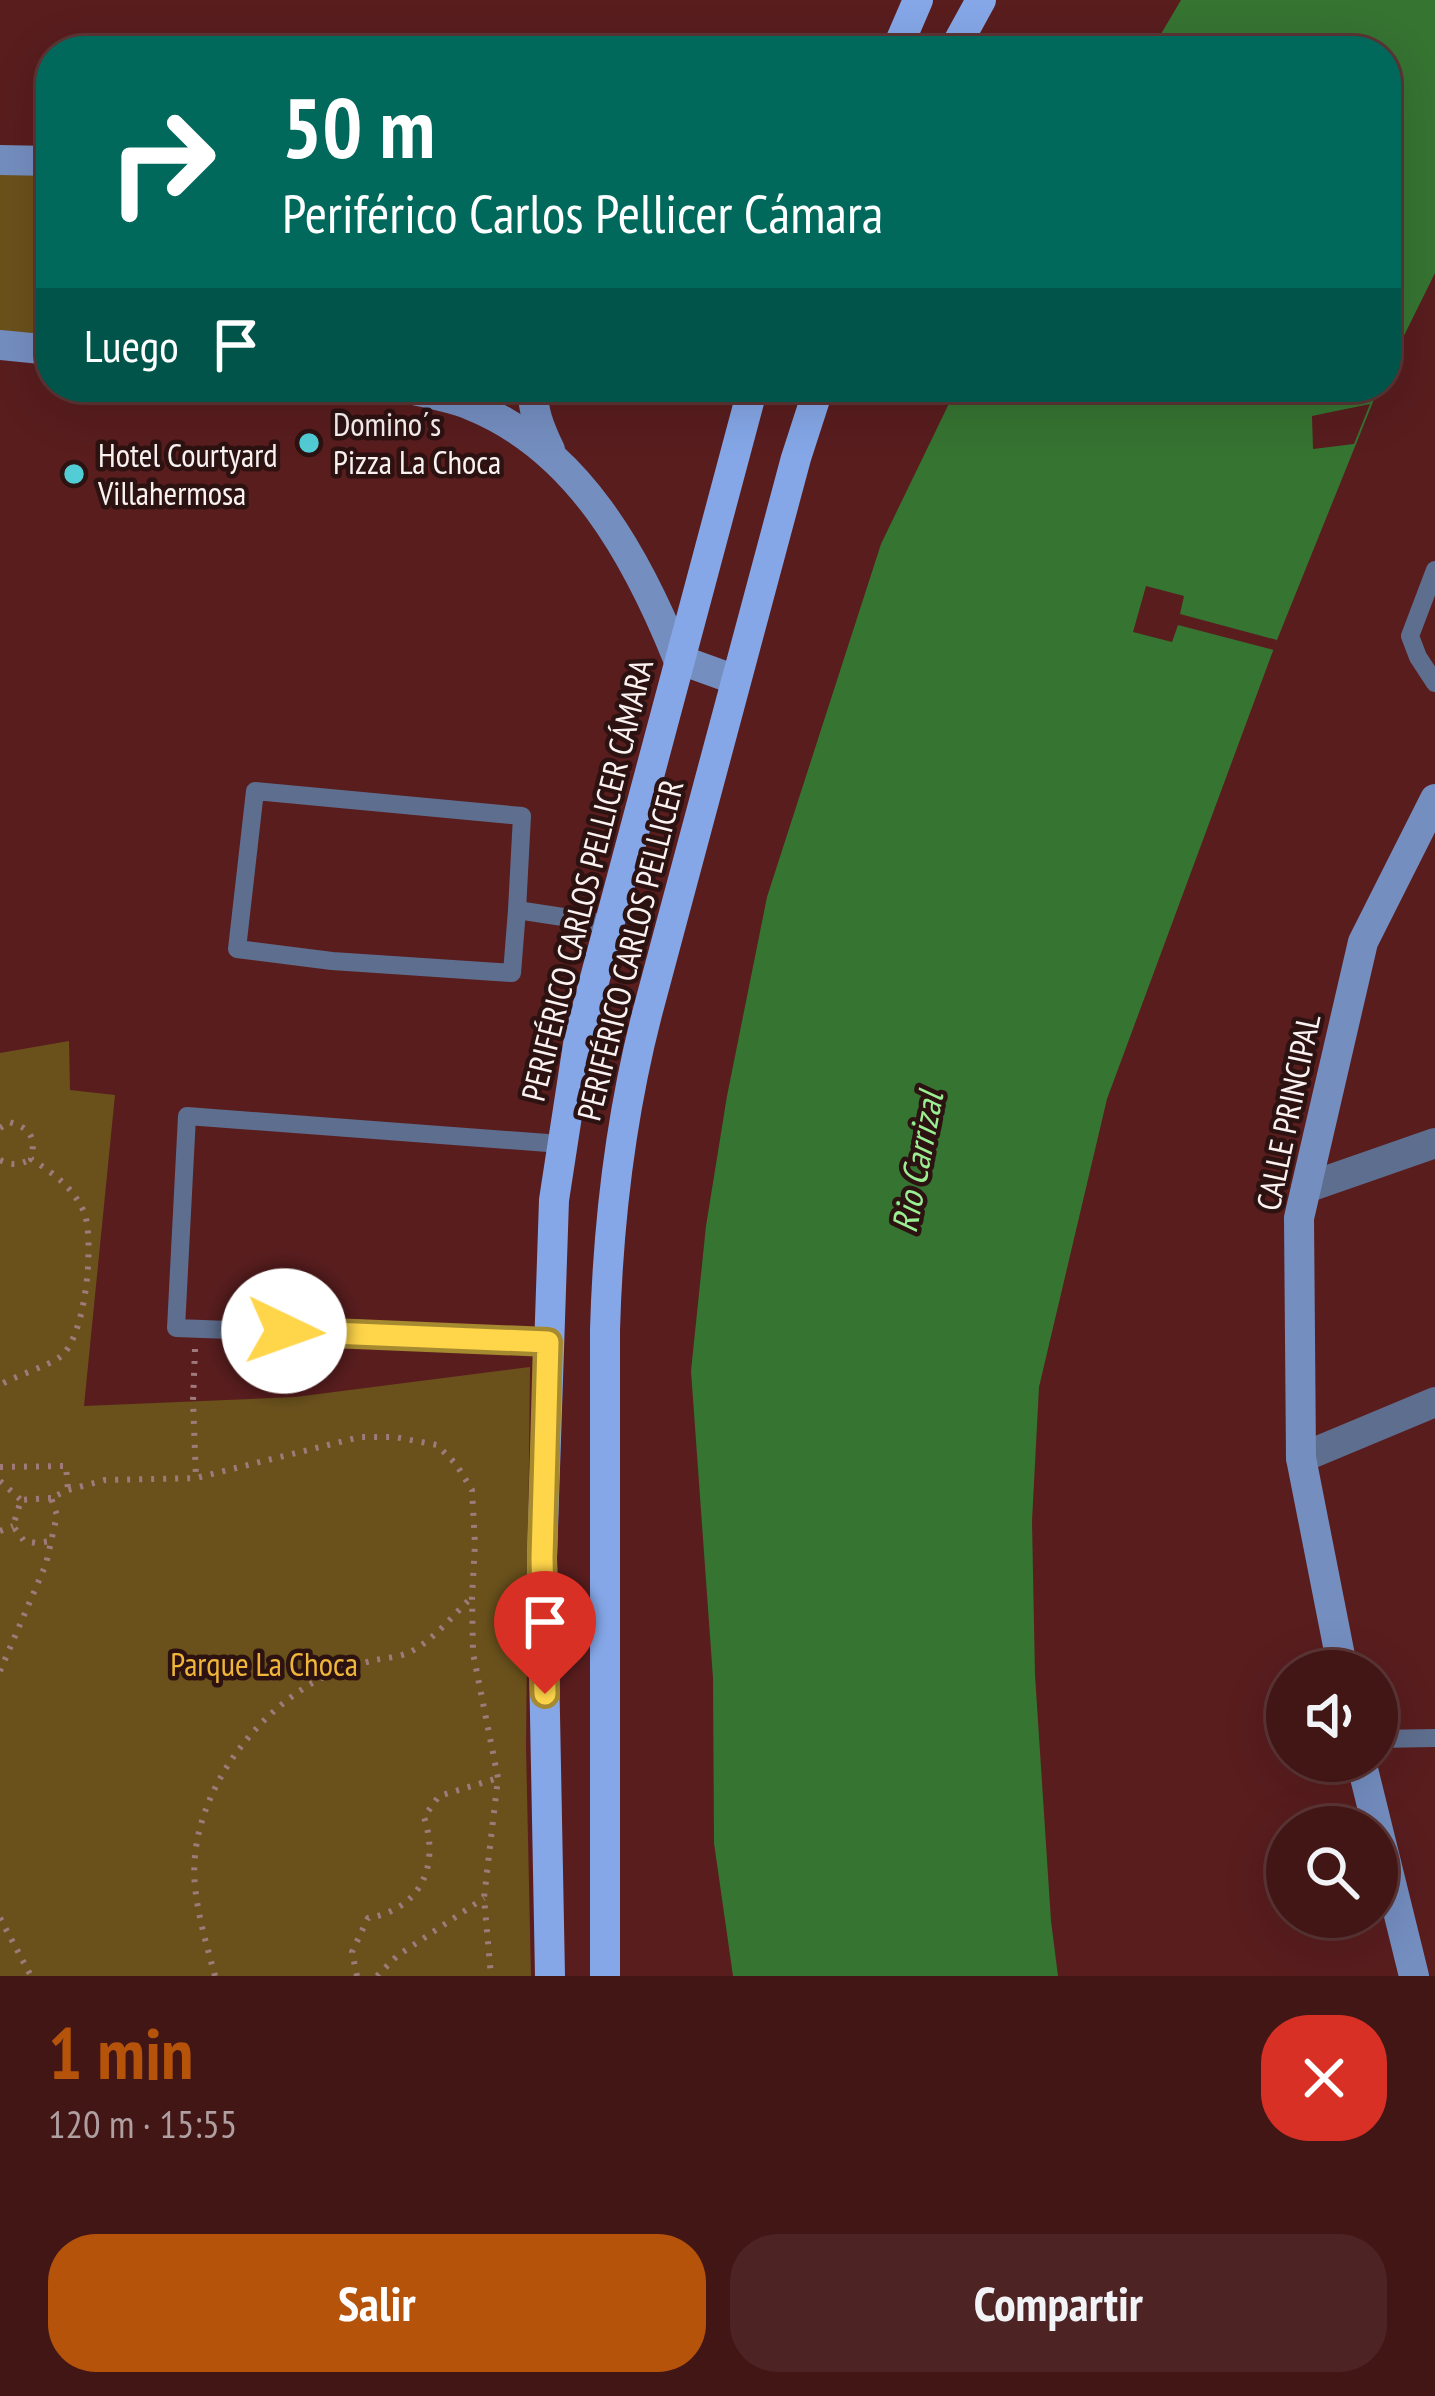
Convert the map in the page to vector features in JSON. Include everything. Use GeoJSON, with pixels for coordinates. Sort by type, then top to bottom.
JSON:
{"type":"FeatureCollection","features":[{"type":"Feature","properties":{"kind":"main road"},"geometry":{"type":"LineString","coordinates":[[902,36],[918,0]]}},
{"type":"Feature","properties":{"kind":"main road"},"geometry":{"type":"LineString","coordinates":[[961,36],[981,0]]}},
{"type":"Feature","properties":{"kind":"main road"},"geometry":{"type":"LineString","coordinates":[[0,160],[36,160]]}},
{"type":"Feature","properties":{"kind":"main road"},"geometry":{"type":"LineString","coordinates":[[0,345],[36,349]]}},
{"type":"Feature","properties":{"kind":"main road"},"geometry":{"type":"LineString","coordinates":[[460,402],[522,432],[555,460],[581,487],[631,558],[679,659],[736,680]]}},
{"type":"Feature","properties":{"kind":"main road"},"geometry":{"type":"LineString","coordinates":[[535,402],[537,421],[555,460]]}},
{"type":"Feature","properties":{"kind":"main road","name":"PERIFÉRICO CARLOS PELLICER CÁMARA"},"geometry":{"type":"LineString","coordinates":[[550,1976],[542,1558],[554,1200],[561,1144],[579,1038],[749,402]]}},
{"type":"Feature","properties":{"kind":"main road","name":"PERIFÉRICO CARLOS PELLICER"},"geometry":{"type":"LineString","coordinates":[[604,1976],[605,1330],[611,1208],[629,1085],[814,402]]}},
{"type":"Feature","properties":{"kind":"main road","name":"CALLE PRINCIPAL"},"geometry":{"type":"LineString","coordinates":[[1339,1650],[1301,1458],[1299,1218],[1363,942],[1435,799]]}},
{"type":"Feature","properties":{"kind":"main road"},"geometry":{"type":"LineString","coordinates":[[1366,1782],[1414,1976]]}},
{"type":"Feature","properties":{"kind":"street"},"geometry":{"type":"LineString","coordinates":[[1306,1188],[1435,1142]]}},
{"type":"Feature","properties":{"kind":"street"},"geometry":{"type":"LineString","coordinates":[[1301,1458],[1435,1402]]}},
{"type":"Feature","properties":{"kind":"lane"},"geometry":{"type":"LineString","coordinates":[[1435,570],[1410,636],[1435,683]]}},
{"type":"Feature","properties":{"kind":"lane"},"geometry":{"type":"LineString","coordinates":[[255,790],[522,816],[517,910],[512,973],[332,961],[237,949],[255,790]]}},
{"type":"Feature","properties":{"kind":"lane"},"geometry":{"type":"LineString","coordinates":[[517,910],[609,924]]}},
{"type":"Feature","properties":{"kind":"lane"},"geometry":{"type":"LineString","coordinates":[[548,1342],[176,1328],[187,1116],[561,1144]]}},
{"type":"Feature","properties":{"kind":"lane"},"geometry":{"type":"LineString","coordinates":[[1398,1739],[1435,1738]]}},
{"type":"Feature","properties":{"kind":"path"},"geometry":{"type":"LineString","coordinates":[[0,1128],[10,1122],[23,1126],[32,1133],[34,1146],[31,1159],[20,1165],[0,1160]]}},
{"type":"Feature","properties":{"kind":"path"},"geometry":{"type":"LineString","coordinates":[[0,1385],[60,1357],[72,1342],[86,1281],[89,1228],[82,1208],[59,1177],[31,1159]]}},
{"type":"Feature","properties":{"kind":"path"},"geometry":{"type":"LineString","coordinates":[[196,1328],[196,1478]]}},
{"type":"Feature","properties":{"kind":"path"},"geometry":{"type":"LineString","coordinates":[[0,1480],[21,1500],[51,1498],[105,1480],[196,1478],[360,1437],[395,1437],[437,1445],[456,1464],[472,1490],[476,1544],[473,1653],[498,1778],[484,1898],[491,1976]]}},
{"type":"Feature","properties":{"kind":"path"},"geometry":{"type":"LineString","coordinates":[[0,1467],[66,1466],[68,1490]]}},
{"type":"Feature","properties":{"kind":"path"},"geometry":{"type":"LineString","coordinates":[[0,1671],[40,1582],[57,1515],[51,1498]]}},
{"type":"Feature","properties":{"kind":"path"},"geometry":{"type":"LineString","coordinates":[[0,1532],[13,1526],[21,1500]]}},
{"type":"Feature","properties":{"kind":"path"},"geometry":{"type":"LineString","coordinates":[[13,1526],[24,1541],[51,1541]]}},
{"type":"Feature","properties":{"kind":"path"},"geometry":{"type":"LineString","coordinates":[[215,1976],[194,1882],[199,1840],[213,1792],[237,1749],[273,1710],[316,1681],[358,1664],[408,1654],[472,1597]]}},
{"type":"Feature","properties":{"kind":"path"},"geometry":{"type":"LineString","coordinates":[[357,1976],[352,1952],[368,1918],[398,1909],[423,1882],[431,1849],[424,1817],[439,1796],[498,1778]]}},
{"type":"Feature","properties":{"kind":"path"},"geometry":{"type":"LineString","coordinates":[[377,1976],[397,1956],[484,1898]]}},
{"type":"Feature","properties":{"kind":"path"},"geometry":{"type":"LineString","coordinates":[[0,1918],[31,1976]]}},
{"type":"Feature","properties":{"kind":"green space"},"geometry":{"type":"Polygon","coordinates":[[[0,160],[36,161],[36,349],[0,345],[0,160]]]}},
{"type":"Feature","properties":{"kind":"green space","name":"Parque La Choca"},"geometry":{"type":"Polygon","coordinates":[[[69,1041],[70,1090],[115,1095],[84,1406],[295,1397],[530,1367],[526,1747],[531,1976],[0,1976],[0,1053],[69,1041]]]}},
{"type":"Feature","properties":{"kind":"water"},"geometry":{"type":"Polygon","coordinates":[[[1181,0],[1435,0],[1435,273],[1401,342],[1401,36],[1160,36],[1181,0]]]}},
{"type":"Feature","properties":{"kind":"water","name":"Rio Carrizal"},"geometry":{"type":"Polygon","coordinates":[[[950,402],[1373,402],[1277,640],[1107,1099],[1039,1387],[1032,1521],[1035,1675],[1058,1976],[733,1976],[714,1843],[713,1678],[691,1371],[706,1226],[767,897],[881,544],[950,402]]]}},
{"type":"Feature","properties":{"kind":"pier"},"geometry":{"type":"Polygon","coordinates":[[[1370,404],[1354,444],[1313,449],[1312,416],[1370,404]]]}},
{"type":"Feature","properties":{"kind":"pier"},"geometry":{"type":"Polygon","coordinates":[[[1146,586],[1184,596],[1180,614],[1277,640],[1274,650],[1178,625],[1172,642],[1133,632],[1146,586]]]}},
{"type":"Feature","properties":{"kind":"place","name":"Domino´s Pizza La Choca"},"geometry":{"type":"Point","coordinates":[309,443]}},
{"type":"Feature","properties":{"kind":"place","name":"Hotel Courtyard Villahermosa"},"geometry":{"type":"Point","coordinates":[74,474]}},
{"type":"Feature","properties":{"kind":"route"},"geometry":{"type":"LineString","coordinates":[[284,1331],[548,1342],[542,1558],[545,1694]]}}]}
